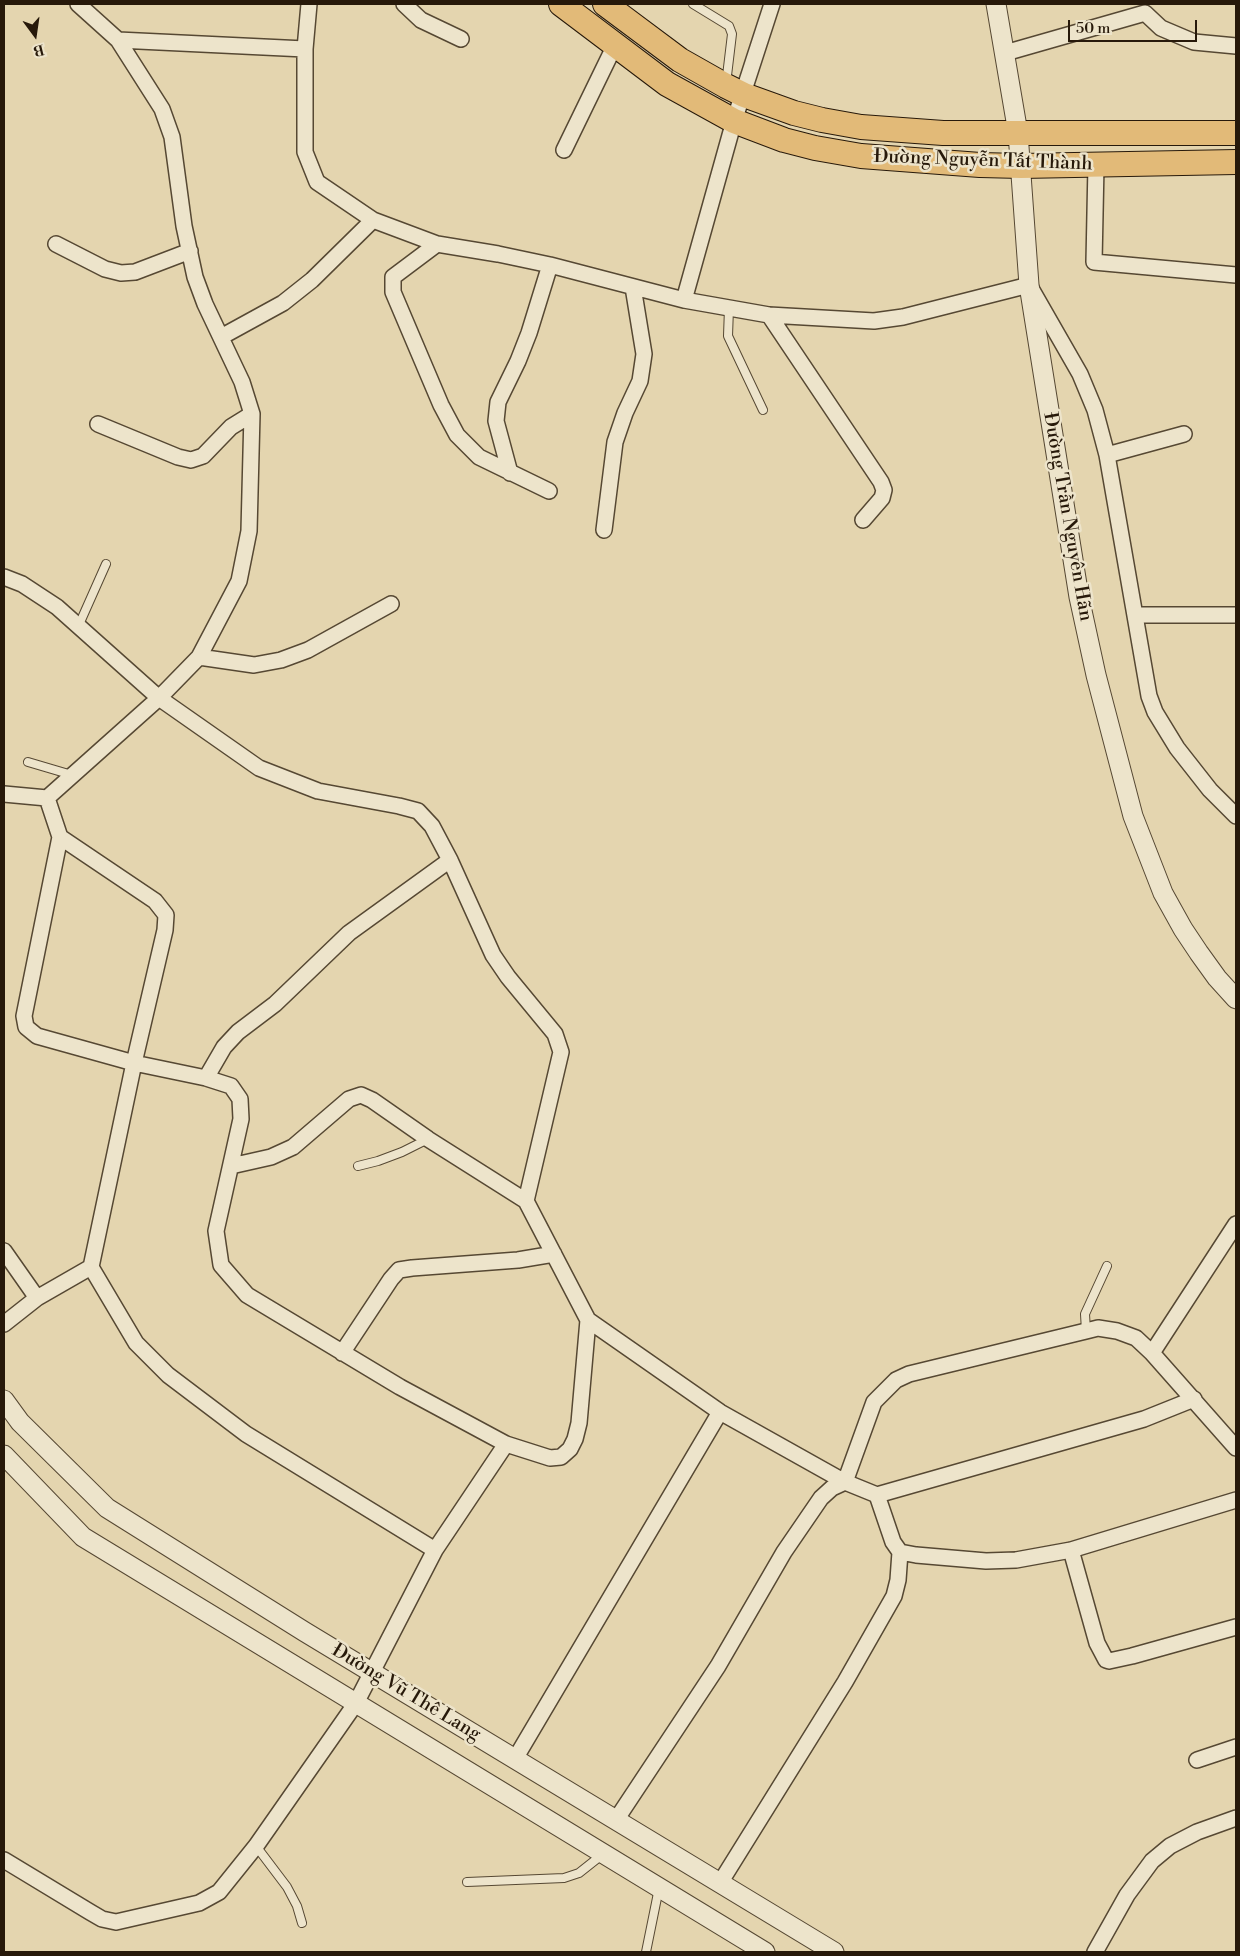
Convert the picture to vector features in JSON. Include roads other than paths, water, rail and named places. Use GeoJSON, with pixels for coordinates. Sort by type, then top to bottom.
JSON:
{"type":"FeatureCollection","features":[{"type":"Feature","properties":{"kind":"main road","name":"Đường Nguyễn Tất Thành"},"geometry":{"type":"LineString","coordinates":[[561,4],[667,84],[734,122],[784,140],[815,148],[861,156],[940,163],[1021,166],[1236,162]]}},
{"type":"Feature","properties":{"kind":"main road","name":"Đường Nguyễn Tất Thành"},"geometry":{"type":"LineString","coordinates":[[605,4],[680,60],[735,90],[794,114],[861,127],[943,133],[1236,133]]}},
{"type":"Feature","properties":{"kind":"street"},"geometry":{"type":"LineString","coordinates":[[4,794],[47,798],[159,698],[199,657],[239,581],[249,531],[252,414],[242,382],[205,304],[195,277],[184,226],[172,137],[162,109],[118,40],[78,4]]}},
{"type":"Feature","properties":{"kind":"street"},"geometry":{"type":"LineString","coordinates":[[309,4],[305,49],[305,152],[317,182],[372,220],[437,244],[550,265],[684,300],[769,314],[874,321],[903,317],[1029,285],[1080,374],[1095,410],[1107,455],[1149,696],[1155,712],[1177,748],[1210,790],[1236,816]]}},
{"type":"Feature","properties":{"kind":"street"},"geometry":{"type":"LineString","coordinates":[[404,4],[430,25],[460,39]]}},
{"type":"Feature","properties":{"kind":"street"},"geometry":{"type":"LineString","coordinates":[[684,300],[734,122],[735,90],[772,4]]}},
{"type":"Feature","properties":{"kind":"street","name":"Đường Trần Nguyên Hãn"},"geometry":{"type":"LineString","coordinates":[[996,4],[1018,133],[1029,285],[1079,597],[1096,675],[1133,816],[1148,856],[1172,911],[1208,966],[1236,999]]}},
{"type":"Feature","properties":{"kind":"street"},"geometry":{"type":"LineString","coordinates":[[1005,53],[1145,13],[1161,28],[1194,42],[1236,46]]}},
{"type":"Feature","properties":{"kind":"street"},"geometry":{"type":"LineString","coordinates":[[118,40],[305,49]]}},
{"type":"Feature","properties":{"kind":"street"},"geometry":{"type":"LineString","coordinates":[[564,150],[615,45]]}},
{"type":"Feature","properties":{"kind":"street"},"geometry":{"type":"LineString","coordinates":[[1096,165],[1094,262],[1236,275]]}},
{"type":"Feature","properties":{"kind":"street"},"geometry":{"type":"LineString","coordinates":[[221,337],[290,298],[312,280],[372,220]]}},
{"type":"Feature","properties":{"kind":"street"},"geometry":{"type":"LineString","coordinates":[[56,244],[105,270],[121,273],[135,272],[190,251]]}},
{"type":"Feature","properties":{"kind":"street"},"geometry":{"type":"LineString","coordinates":[[437,244],[393,277],[393,292],[441,405],[458,435],[480,457],[548,491]]}},
{"type":"Feature","properties":{"kind":"street"},"geometry":{"type":"LineString","coordinates":[[510,473],[496,421],[498,402],[529,333],[550,265]]}},
{"type":"Feature","properties":{"kind":"street"},"geometry":{"type":"LineString","coordinates":[[604,530],[615,442],[625,413],[640,381],[644,354],[633,287]]}},
{"type":"Feature","properties":{"kind":"street"},"geometry":{"type":"LineString","coordinates":[[769,314],[881,482],[884,490],[882,498],[863,520]]}},
{"type":"Feature","properties":{"kind":"street"},"geometry":{"type":"LineString","coordinates":[[98,424],[178,457],[191,460],[203,456],[231,427],[252,414]]}},
{"type":"Feature","properties":{"kind":"street"},"geometry":{"type":"LineString","coordinates":[[1107,455],[1184,434]]}},
{"type":"Feature","properties":{"kind":"street"},"geometry":{"type":"LineString","coordinates":[[4,577],[22,584],[57,607],[159,698],[259,768],[318,791],[418,811],[432,826],[450,860],[493,955],[508,977],[555,1034],[561,1052],[526,1201]]}},
{"type":"Feature","properties":{"kind":"street"},"geometry":{"type":"LineString","coordinates":[[199,657],[254,664],[281,660],[308,650],[391,604]]}},
{"type":"Feature","properties":{"kind":"street"},"geometry":{"type":"LineString","coordinates":[[1135,615],[1236,615]]}},
{"type":"Feature","properties":{"kind":"street"},"geometry":{"type":"LineString","coordinates":[[47,798],[60,837],[24,1016],[26,1027],[37,1036],[134,1063],[206,1078],[231,1086],[240,1099],[242,1118],[216,1231],[221,1265],[247,1295],[400,1387],[506,1444],[550,1458],[560,1457],[570,1449],[575,1439],[579,1423],[588,1320]]}},
{"type":"Feature","properties":{"kind":"street"},"geometry":{"type":"LineString","coordinates":[[60,837],[155,900],[166,915],[165,930],[134,1063],[91,1267],[136,1343],[168,1376],[246,1434],[435,1550]]}},
{"type":"Feature","properties":{"kind":"street"},"geometry":{"type":"LineString","coordinates":[[206,1078],[224,1047],[238,1032],[275,1004],[349,933],[450,860]]}},
{"type":"Feature","properties":{"kind":"street"},"geometry":{"type":"LineString","coordinates":[[231,1166],[271,1157],[293,1147],[349,1099],[361,1095],[372,1100],[428,1139],[526,1201],[588,1320],[720,1412],[845,1482],[877,1495],[1144,1419],[1194,1399]]}},
{"type":"Feature","properties":{"kind":"street"},"geometry":{"type":"LineString","coordinates":[[1152,1353],[1236,1224]]}},
{"type":"Feature","properties":{"kind":"street"},"geometry":{"type":"LineString","coordinates":[[4,1251],[38,1298]]}},
{"type":"Feature","properties":{"kind":"street"},"geometry":{"type":"LineString","coordinates":[[342,1353],[399,1270],[518,1260],[554,1254]]}},
{"type":"Feature","properties":{"kind":"street"},"geometry":{"type":"LineString","coordinates":[[4,1324],[38,1298],[91,1267]]}},
{"type":"Feature","properties":{"kind":"street"},"geometry":{"type":"LineString","coordinates":[[616,1820],[718,1666],[784,1552],[821,1498],[832,1488],[845,1482],[874,1402],[896,1380],[909,1374],[1098,1328],[1117,1331],[1136,1338],[1152,1353],[1236,1446]]}},
{"type":"Feature","properties":{"kind":"street","name":"Đường Vũ Thê Lang"},"geometry":{"type":"LineString","coordinates":[[4,1400],[20,1422],[107,1508],[372,1672],[834,1952]]}},
{"type":"Feature","properties":{"kind":"street"},"geometry":{"type":"LineString","coordinates":[[515,1759],[720,1412]]}},
{"type":"Feature","properties":{"kind":"street"},"geometry":{"type":"LineString","coordinates":[[4,1860],[90,1912],[116,1922],[198,1903],[219,1892],[256,1846],[356,1703],[435,1550],[506,1444]]}},
{"type":"Feature","properties":{"kind":"street","name":"Đường Vũ Thê Lang"},"geometry":{"type":"LineString","coordinates":[[4,1455],[83,1537],[765,1952]]}},
{"type":"Feature","properties":{"kind":"street"},"geometry":{"type":"LineString","coordinates":[[720,1883],[845,1682],[894,1596],[898,1580],[900,1552],[893,1542],[877,1495]]}},
{"type":"Feature","properties":{"kind":"street"},"geometry":{"type":"LineString","coordinates":[[900,1552],[986,1561],[1016,1560],[1071,1550],[1236,1500]]}},
{"type":"Feature","properties":{"kind":"street"},"geometry":{"type":"LineString","coordinates":[[1071,1550],[1097,1643],[1106,1660],[1132,1656],[1236,1627]]}},
{"type":"Feature","properties":{"kind":"street"},"geometry":{"type":"LineString","coordinates":[[1197,1760],[1236,1746]]}},
{"type":"Feature","properties":{"kind":"street"},"geometry":{"type":"LineString","coordinates":[[1095,1952],[1127,1895],[1152,1861],[1170,1846],[1197,1832],[1236,1818]]}},
{"type":"Feature","properties":{"kind":"lane"},"geometry":{"type":"LineString","coordinates":[[693,4],[729,26],[732,34],[735,90]]}},
{"type":"Feature","properties":{"kind":"lane"},"geometry":{"type":"LineString","coordinates":[[729,308],[728,336],[764,410]]}},
{"type":"Feature","properties":{"kind":"lane"},"geometry":{"type":"LineString","coordinates":[[78,627],[106,564]]}},
{"type":"Feature","properties":{"kind":"lane"},"geometry":{"type":"LineString","coordinates":[[28,762],[72,775]]}},
{"type":"Feature","properties":{"kind":"lane"},"geometry":{"type":"LineString","coordinates":[[358,1166],[402,1152],[428,1139]]}},
{"type":"Feature","properties":{"kind":"lane"},"geometry":{"type":"LineString","coordinates":[[1086,1331],[1085,1314],[1107,1266]]}},
{"type":"Feature","properties":{"kind":"lane"},"geometry":{"type":"LineString","coordinates":[[256,1846],[287,1888],[297,1906],[302,1923]]}},
{"type":"Feature","properties":{"kind":"lane"},"geometry":{"type":"LineString","coordinates":[[467,1882],[564,1878],[579,1873],[603,1854]]}},
{"type":"Feature","properties":{"kind":"lane"},"geometry":{"type":"LineString","coordinates":[[646,1952],[659,1888]]}}]}
